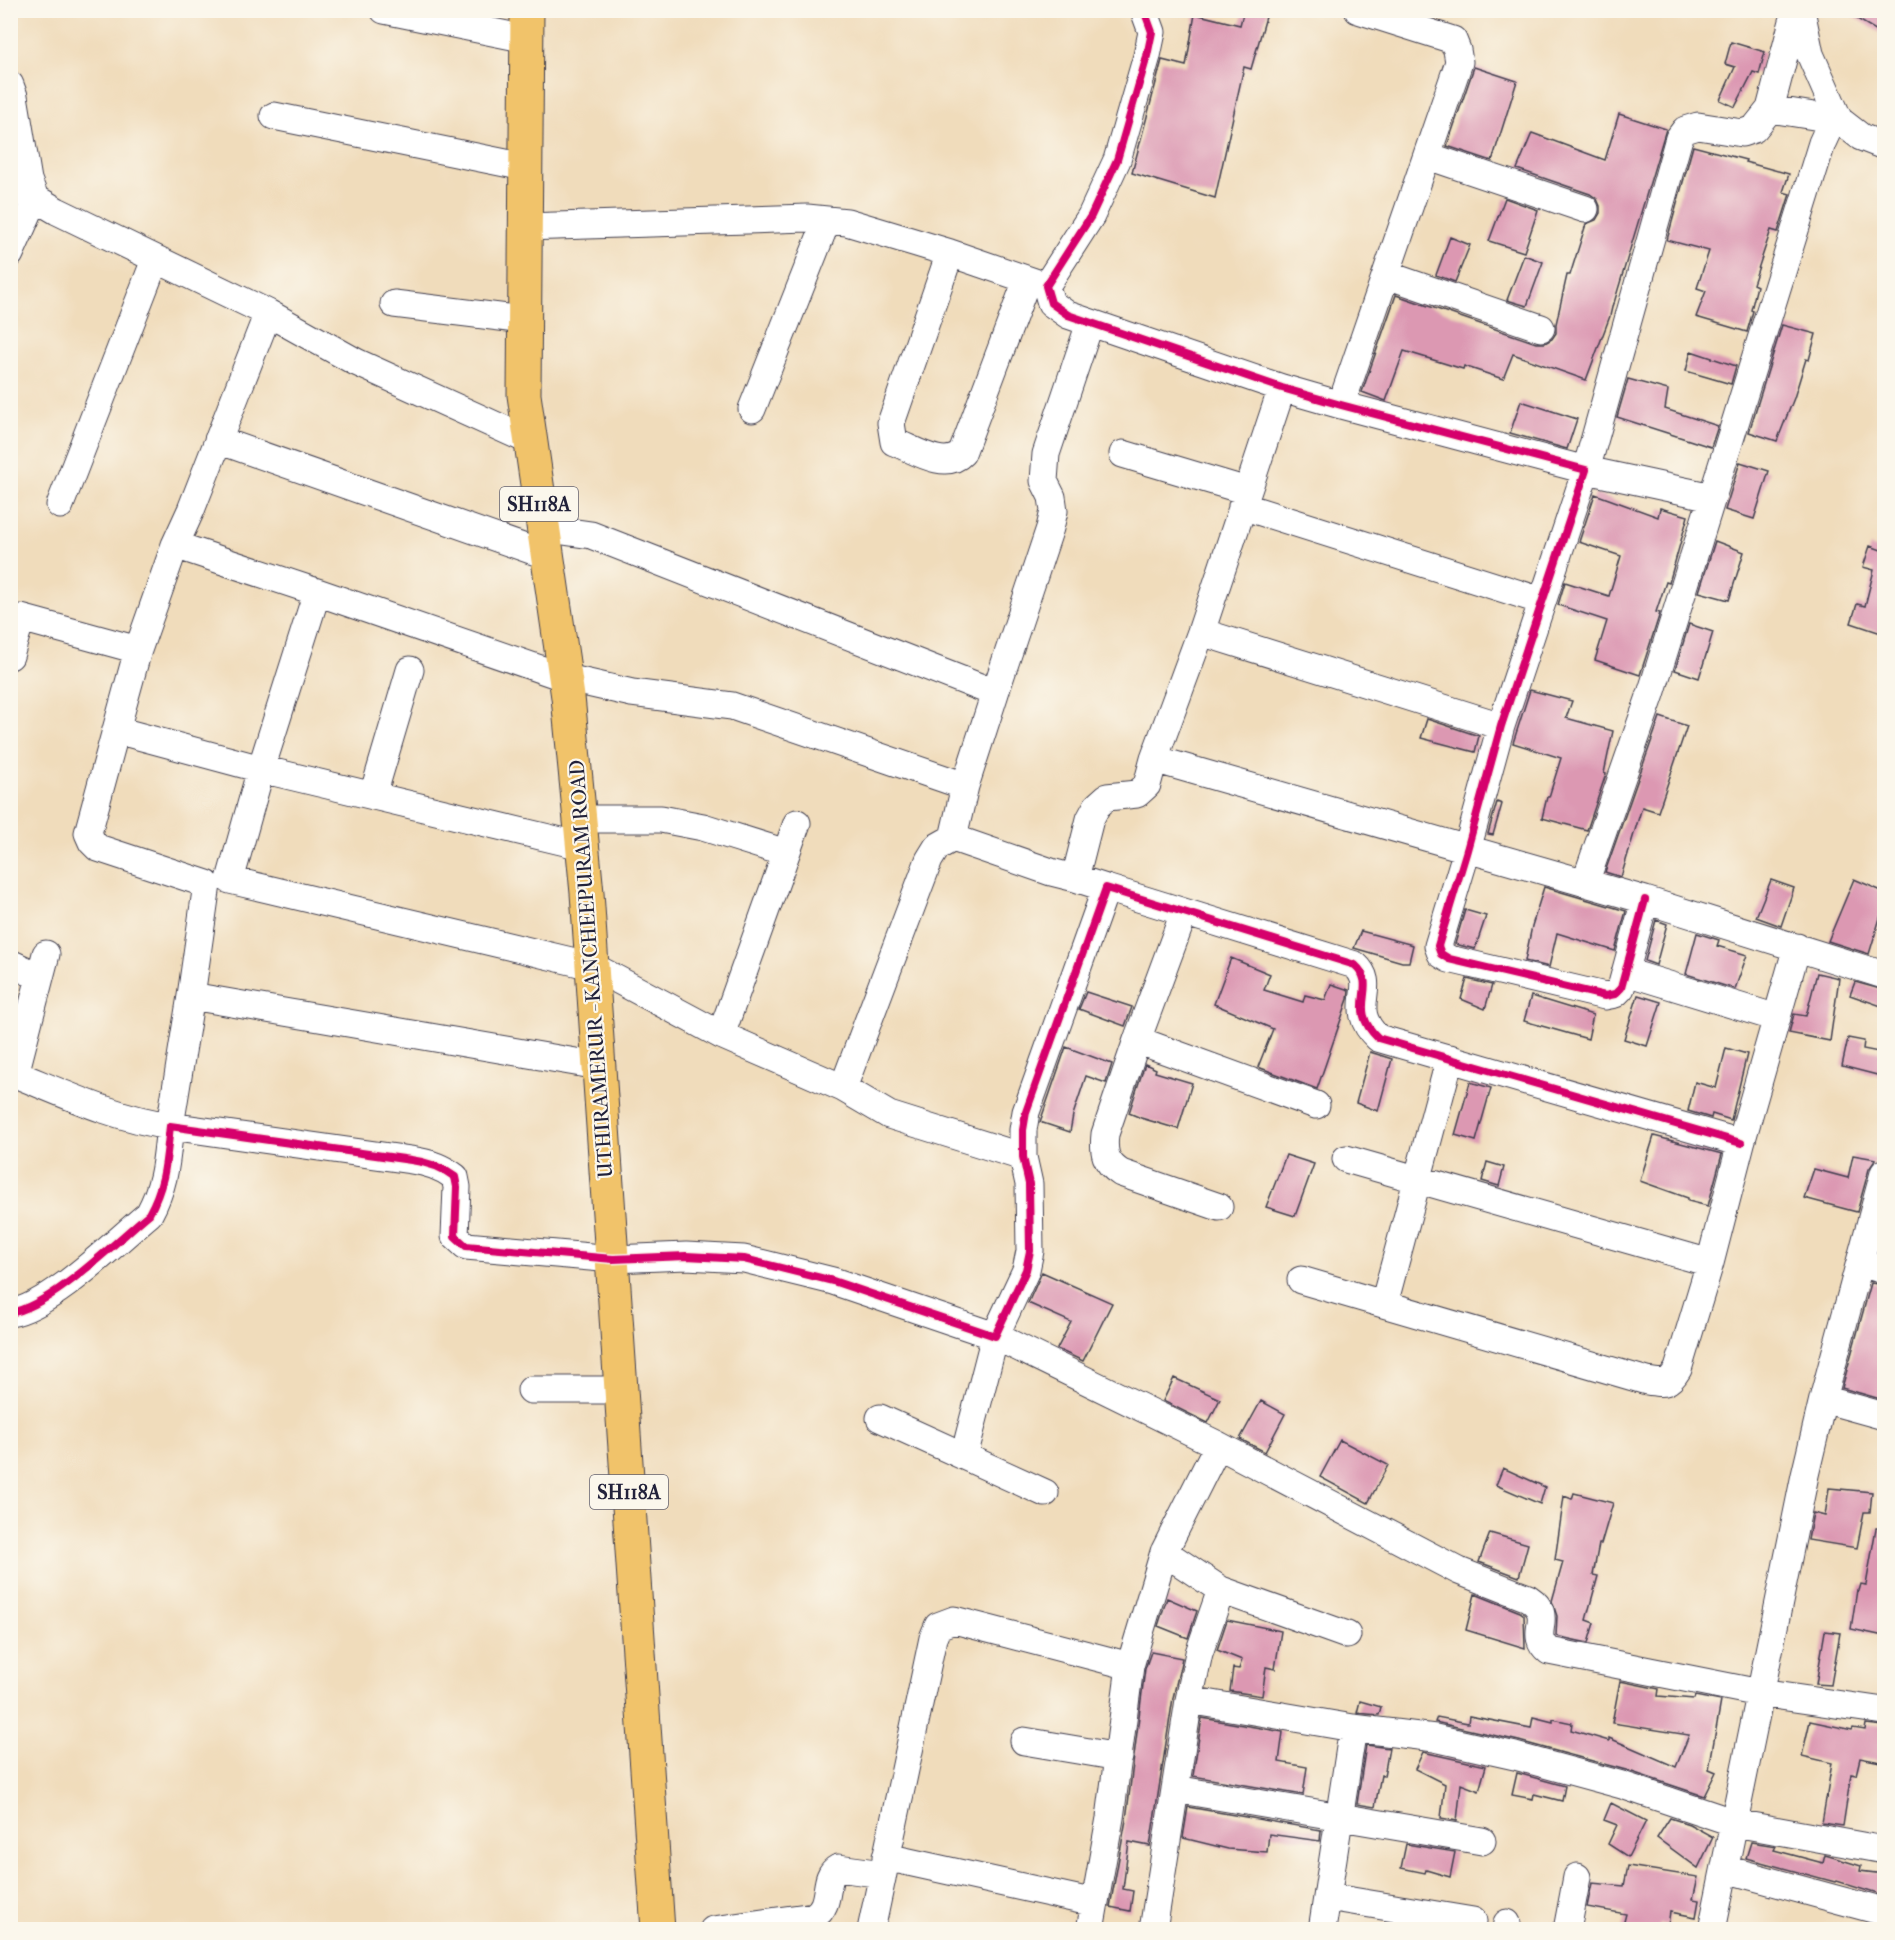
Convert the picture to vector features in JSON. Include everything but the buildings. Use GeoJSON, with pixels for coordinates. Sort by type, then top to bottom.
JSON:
{"type":"FeatureCollection","features":[{"type":"Feature","properties":{"kind":"main road","name":"UTHIRAMERUR - KANCHEEPURAM ROAD"},"geometry":{"type":"LineString","coordinates":[[527,25],[524,395],[566,678],[581,833],[613,1259],[658,1929]]}},
{"type":"Feature","properties":{"kind":"street"},"geometry":{"type":"LineString","coordinates":[[384,10],[527,25]]}},
{"type":"Feature","properties":{"kind":"street"},"geometry":{"type":"LineString","coordinates":[[950,253],[891,423],[894,442],[938,460],[948,461],[957,458],[962,453],[1036,283],[1091,216],[1117,160],[1152,32],[1144,10]]}},
{"type":"Feature","properties":{"kind":"street"},"geometry":{"type":"LineString","coordinates":[[1341,405],[1459,62],[1453,40],[1358,10]]}},
{"type":"Feature","properties":{"kind":"street"},"geometry":{"type":"LineString","coordinates":[[1645,900],[1621,988],[1615,994],[1605,996],[1449,959],[1441,954],[1437,946],[1467,850],[1501,726],[1586,470],[1679,138],[1684,130],[1698,126],[1743,133],[1754,129],[1770,109],[1796,10]]}},
{"type":"Feature","properties":{"kind":"street"},"geometry":{"type":"LineString","coordinates":[[1801,10],[1810,54],[1839,120],[1861,137],[1884,146]]}},
{"type":"Feature","properties":{"kind":"street"},"geometry":{"type":"LineString","coordinates":[[10,85],[14,96],[28,180],[10,254]]}},
{"type":"Feature","properties":{"kind":"street"},"geometry":{"type":"LineString","coordinates":[[1770,109],[1839,120]]}},
{"type":"Feature","properties":{"kind":"street"},"geometry":{"type":"LineString","coordinates":[[274,116],[525,167]]}},
{"type":"Feature","properties":{"kind":"street"},"geometry":{"type":"LineString","coordinates":[[1585,883],[1651,693],[1822,143],[1828,130],[1839,120]]}},
{"type":"Feature","properties":{"kind":"street"},"geometry":{"type":"LineString","coordinates":[[1428,156],[1585,209]]}},
{"type":"Feature","properties":{"kind":"street"},"geometry":{"type":"LineString","coordinates":[[23,194],[268,313],[356,362],[530,441]]}},
{"type":"Feature","properties":{"kind":"street"},"geometry":{"type":"LineString","coordinates":[[524,228],[795,219],[847,222],[950,253],[1036,283],[1051,303],[1068,315],[1282,388],[1586,470],[1712,497]]}},
{"type":"Feature","properties":{"kind":"street"},"geometry":{"type":"LineString","coordinates":[[752,409],[827,220]]}},
{"type":"Feature","properties":{"kind":"street"},"geometry":{"type":"LineString","coordinates":[[60,505],[155,260]]}},
{"type":"Feature","properties":{"kind":"street"},"geometry":{"type":"LineString","coordinates":[[1387,275],[1542,328]]}},
{"type":"Feature","properties":{"kind":"street"},"geometry":{"type":"LineString","coordinates":[[394,304],[524,320]]}},
{"type":"Feature","properties":{"kind":"street"},"geometry":{"type":"LineString","coordinates":[[268,313],[191,510],[175,545],[138,650],[88,833],[92,842],[98,848],[218,882],[593,981],[843,1088],[889,1115],[1023,1157]]}},
{"type":"Feature","properties":{"kind":"street"},"geometry":{"type":"LineString","coordinates":[[843,1088],[929,860],[937,847],[953,838],[965,786],[1050,528],[1054,511],[1052,496],[1044,481],[1046,454],[1090,323]]}},
{"type":"Feature","properties":{"kind":"street"},"geometry":{"type":"LineString","coordinates":[[1075,878],[1090,819],[1097,806],[1107,797],[1137,794],[1147,786],[1282,388]]}},
{"type":"Feature","properties":{"kind":"street"},"geometry":{"type":"LineString","coordinates":[[218,440],[545,542],[591,535],[995,693]]}},
{"type":"Feature","properties":{"kind":"street"},"geometry":{"type":"LineString","coordinates":[[1123,454],[1244,499],[1542,601]]}},
{"type":"Feature","properties":{"kind":"street"},"geometry":{"type":"LineString","coordinates":[[175,545],[566,678],[632,693],[732,706],[965,786]]}},
{"type":"Feature","properties":{"kind":"street"},"geometry":{"type":"LineString","coordinates":[[10,1313],[23,1311],[57,1291],[149,1214],[158,1197],[164,1182],[170,1126],[201,926],[261,769],[317,592]]}},
{"type":"Feature","properties":{"kind":"street"},"geometry":{"type":"LineString","coordinates":[[10,656],[16,616],[138,650]]}},
{"type":"Feature","properties":{"kind":"street"},"geometry":{"type":"LineString","coordinates":[[1201,632],[1501,726]]}},
{"type":"Feature","properties":{"kind":"street"},"geometry":{"type":"LineString","coordinates":[[373,795],[410,670]]}},
{"type":"Feature","properties":{"kind":"street"},"geometry":{"type":"LineString","coordinates":[[116,730],[261,769],[373,795],[581,833],[661,819],[703,827],[786,853]]}},
{"type":"Feature","properties":{"kind":"street"},"geometry":{"type":"LineString","coordinates":[[1155,759],[1645,900],[1884,975]]}},
{"type":"Feature","properties":{"kind":"street"},"geometry":{"type":"LineString","coordinates":[[721,1035],[797,823]]}},
{"type":"Feature","properties":{"kind":"street"},"geometry":{"type":"LineString","coordinates":[[953,838],[1051,872],[1356,965],[1363,972],[1365,982],[1361,1011],[1370,1030],[1378,1038],[1741,1143]]}},
{"type":"Feature","properties":{"kind":"street"},"geometry":{"type":"LineString","coordinates":[[964,1456],[995,1336],[1026,1270],[1030,1251],[1029,1184],[1023,1157],[1026,1112],[1106,888]]}},
{"type":"Feature","properties":{"kind":"street"},"geometry":{"type":"LineString","coordinates":[[1184,913],[1137,1040],[1105,1134],[1104,1148],[1106,1159],[1121,1173],[1219,1207]]}},
{"type":"Feature","properties":{"kind":"street"},"geometry":{"type":"LineString","coordinates":[[1301,1280],[1647,1381],[1663,1384],[1673,1378],[1678,1369],[1710,1263],[1741,1143],[1797,947]]}},
{"type":"Feature","properties":{"kind":"street"},"geometry":{"type":"LineString","coordinates":[[10,963],[43,966],[13,1073],[98,1107],[140,1121],[430,1163],[455,1177],[457,1187],[455,1236],[466,1246],[613,1259],[686,1256],[744,1259],[833,1281],[995,1336],[1218,1445],[1459,1571],[1528,1598],[1537,1604],[1542,1615],[1539,1637],[1541,1645],[1549,1651],[1760,1693],[1884,1711]]}},
{"type":"Feature","properties":{"kind":"street"},"geometry":{"type":"LineString","coordinates":[[1626,972],[1777,1018]]}},
{"type":"Feature","properties":{"kind":"street"},"geometry":{"type":"LineString","coordinates":[[193,984],[599,1060]]}},
{"type":"Feature","properties":{"kind":"street"},"geometry":{"type":"LineString","coordinates":[[1137,1040],[1316,1104]]}},
{"type":"Feature","properties":{"kind":"street"},"geometry":{"type":"LineString","coordinates":[[1384,1304],[1450,1058]]}},
{"type":"Feature","properties":{"kind":"street"},"geometry":{"type":"LineString","coordinates":[[1346,1159],[1710,1263]]}},
{"type":"Feature","properties":{"kind":"street"},"geometry":{"type":"LineString","coordinates":[[1712,1929],[1808,1462],[1823,1399],[1872,1266],[1884,1173]]}},
{"type":"Feature","properties":{"kind":"street"},"geometry":{"type":"LineString","coordinates":[[531,1390],[622,1390]]}},
{"type":"Feature","properties":{"kind":"street"},"geometry":{"type":"LineString","coordinates":[[1823,1399],[1884,1416]]}},
{"type":"Feature","properties":{"kind":"street"},"geometry":{"type":"LineString","coordinates":[[879,1418],[1045,1493]]}},
{"type":"Feature","properties":{"kind":"street"},"geometry":{"type":"LineString","coordinates":[[1090,1929],[1119,1757],[1131,1666],[1164,1552],[1218,1445]]}},
{"type":"Feature","properties":{"kind":"street"},"geometry":{"type":"LineString","coordinates":[[1164,1552],[1221,1590],[1347,1635]]}},
{"type":"Feature","properties":{"kind":"street"},"geometry":{"type":"LineString","coordinates":[[1154,1929],[1189,1700],[1199,1653],[1221,1590]]}},
{"type":"Feature","properties":{"kind":"street"},"geometry":{"type":"LineString","coordinates":[[871,1929],[933,1638],[938,1626],[954,1620],[1131,1666]]}},
{"type":"Feature","properties":{"kind":"street"},"geometry":{"type":"LineString","coordinates":[[1189,1700],[1353,1728],[1435,1738],[1515,1756],[1622,1785],[1735,1823],[1884,1850]]}},
{"type":"Feature","properties":{"kind":"street"},"geometry":{"type":"LineString","coordinates":[[1322,1929],[1353,1728]]}},
{"type":"Feature","properties":{"kind":"street"},"geometry":{"type":"LineString","coordinates":[[1024,1741],[1119,1757]]}},
{"type":"Feature","properties":{"kind":"street"},"geometry":{"type":"LineString","coordinates":[[1175,1789],[1482,1841]]}},
{"type":"Feature","properties":{"kind":"street"},"geometry":{"type":"LineString","coordinates":[[713,1929],[814,1916],[822,1912],[826,1904],[830,1879],[833,1871],[838,1868],[884,1865],[1095,1903]]}},
{"type":"Feature","properties":{"kind":"street"},"geometry":{"type":"LineString","coordinates":[[1725,1869],[1884,1912]]}},
{"type":"Feature","properties":{"kind":"street"},"geometry":{"type":"LineString","coordinates":[[1567,1929],[1577,1877]]}},
{"type":"Feature","properties":{"kind":"street"},"geometry":{"type":"LineString","coordinates":[[1328,1897],[1473,1921]]}},
{"type":"Feature","properties":{"kind":"cycle path"},"geometry":{"type":"LineString","coordinates":[[1144,10],[1152,32],[1117,160],[1091,216],[1046,286],[1051,303],[1068,315],[1282,388],[1586,470],[1501,726],[1438,946],[1441,954],[1449,959],[1605,996],[1615,994],[1621,988],[1645,900]]}},
{"type":"Feature","properties":{"kind":"cycle path"},"geometry":{"type":"LineString","coordinates":[[10,1313],[45,1299],[101,1256],[149,1214],[162,1181],[170,1126],[434,1165],[455,1177],[457,1187],[455,1236],[466,1246],[613,1259],[686,1256],[744,1259],[833,1281],[995,1336],[1026,1270],[1030,1251],[1029,1184],[1023,1157],[1026,1112],[1106,888],[1355,965],[1362,973],[1364,981],[1364,1017],[1378,1038],[1741,1143]]}}]}
